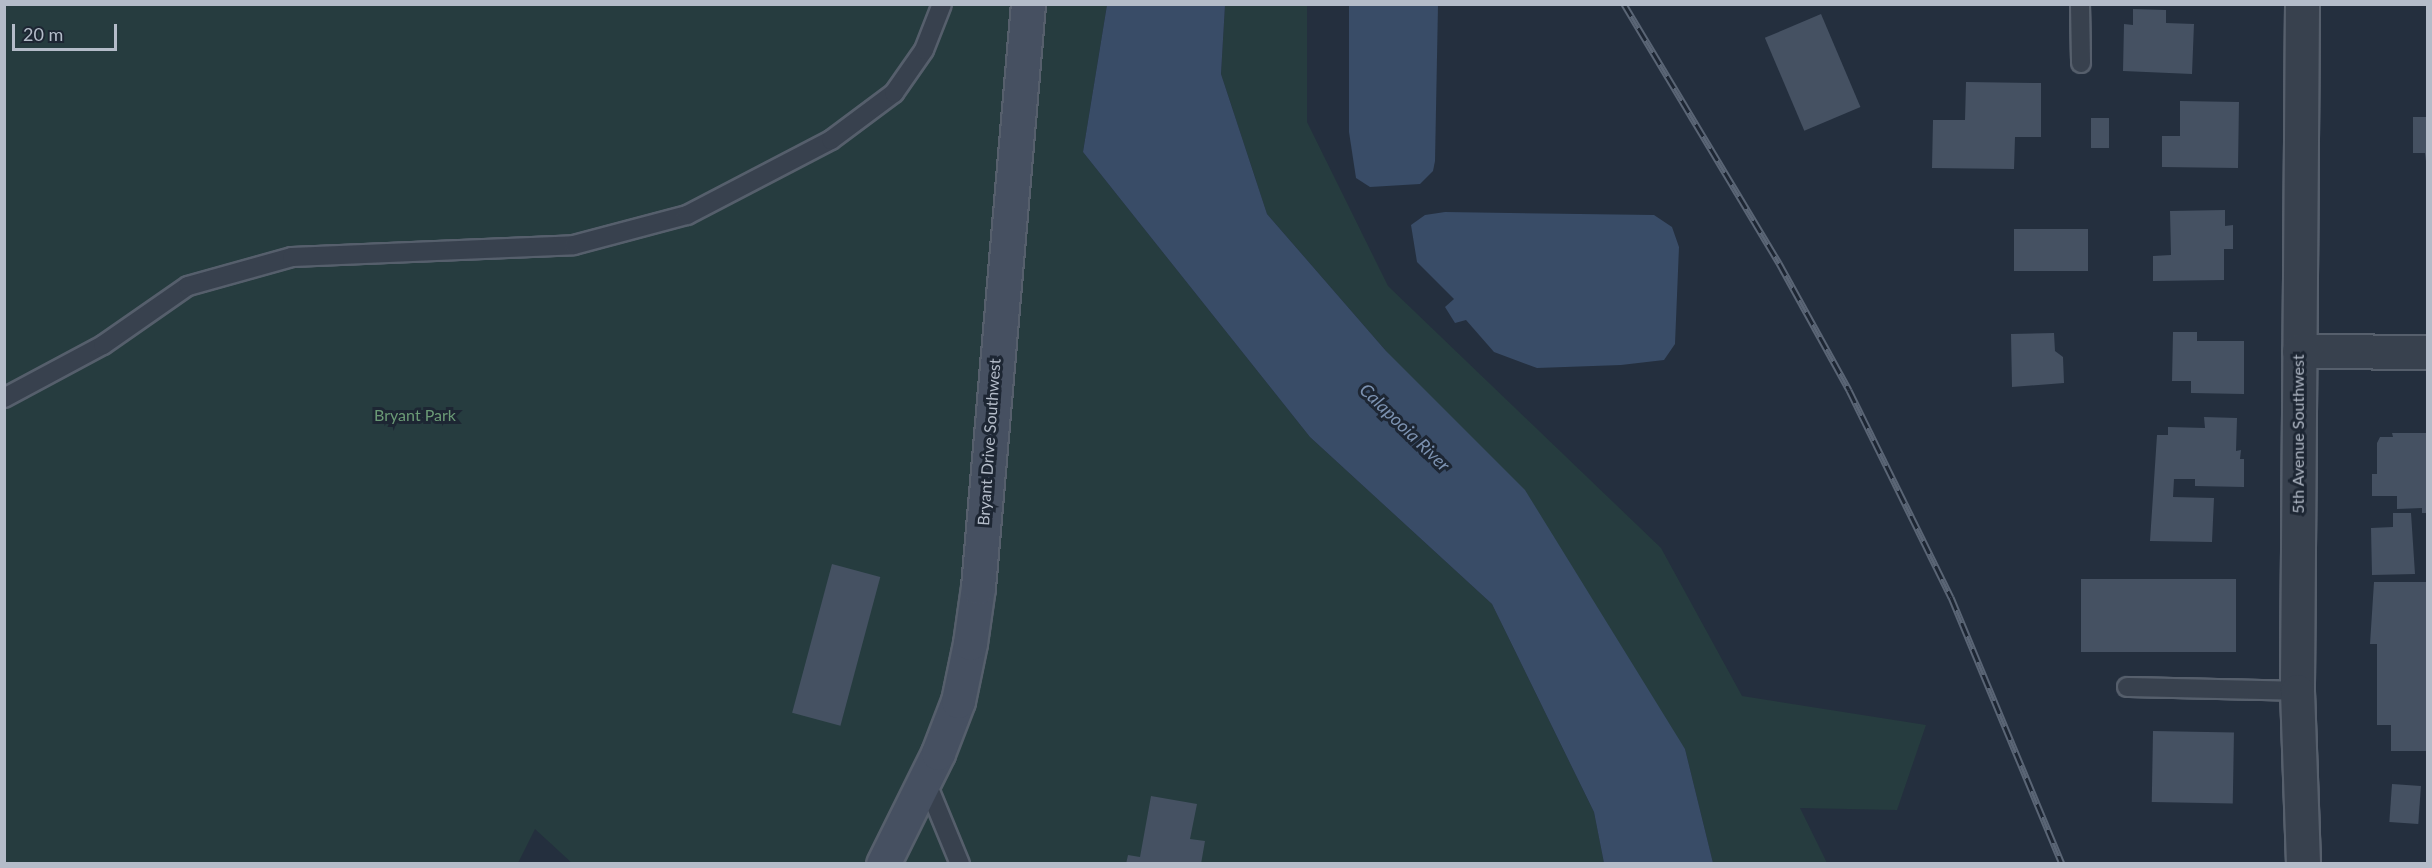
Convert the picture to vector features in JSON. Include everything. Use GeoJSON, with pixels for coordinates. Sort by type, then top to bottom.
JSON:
{"type":"FeatureCollection","features":[{"type":"Feature","properties":{"kind":"street","name":"Bryant Drive Southwest"},"geometry":{"type":"LineString","coordinates":[[883,864],[925,779],[958,700],[978,587],[1028,4]]}},
{"type":"Feature","properties":{"kind":"street","name":"5th Avenue Southwest"},"geometry":{"type":"LineString","coordinates":[[2302,4],[2297,691],[2303,864]]}},
{"type":"Feature","properties":{"kind":"street"},"geometry":{"type":"LineString","coordinates":[[2299,351],[2427,352]]}},
{"type":"Feature","properties":{"kind":"lane"},"geometry":{"type":"LineString","coordinates":[[4,398],[103,345],[188,286],[292,257],[574,245],[687,215],[831,140],[894,93],[924,50],[942,4]]}},
{"type":"Feature","properties":{"kind":"lane"},"geometry":{"type":"LineString","coordinates":[[2080,4],[2081,63]]}},
{"type":"Feature","properties":{"kind":"lane"},"geometry":{"type":"LineString","coordinates":[[2127,687],[2297,691]]}},
{"type":"Feature","properties":{"kind":"lane"},"geometry":{"type":"LineString","coordinates":[[925,779],[960,864]]}},
{"type":"Feature","properties":{"kind":"green space","name":"Bryant Park"},"geometry":{"type":"Polygon","coordinates":[[[4,5],[1107,5],[1083,152],[1310,437],[1492,604],[1594,812],[1604,863],[573,864],[535,829],[518,863],[5,863],[4,5]]]}},
{"type":"Feature","properties":{"kind":"green space"},"geometry":{"type":"Polygon","coordinates":[[[1225,5],[1307,5],[1307,122],[1388,286],[1661,548],[1742,696],[1926,725],[1897,810],[1800,808],[1827,863],[1713,863],[1685,749],[1386,351],[1267,214],[1221,74],[1225,5]]]}},
{"type":"Feature","properties":{"kind":"water","name":"Calapooia River"},"geometry":{"type":"Polygon","coordinates":[[[1107,5],[1225,5],[1221,74],[1267,214],[1386,351],[1525,490],[1685,749],[1713,863],[1604,863],[1594,812],[1492,604],[1310,437],[1083,152],[1107,5]]]}},
{"type":"Feature","properties":{"kind":"water"},"geometry":{"type":"Polygon","coordinates":[[[1349,5],[1438,5],[1435,161],[1433,171],[1420,184],[1370,187],[1356,178],[1349,132],[1349,5]]]}},
{"type":"Feature","properties":{"kind":"water"},"geometry":{"type":"Polygon","coordinates":[[[1445,212],[1654,215],[1672,227],[1679,247],[1675,344],[1664,360],[1621,365],[1537,368],[1494,352],[1466,320],[1455,323],[1445,307],[1454,299],[1417,262],[1411,225],[1425,215],[1445,212]]]}},
{"type":"Feature","properties":{"kind":"building"},"geometry":{"type":"Polygon","coordinates":[[[2133,9],[2166,10],[2166,23],[2194,24],[2192,74],[2123,71],[2124,24],[2133,25],[2133,9]]]}},
{"type":"Feature","properties":{"kind":"building"},"geometry":{"type":"Polygon","coordinates":[[[1821,14],[1860,107],[1804,131],[1765,38],[1821,14]]]}},
{"type":"Feature","properties":{"kind":"building"},"geometry":{"type":"Polygon","coordinates":[[[1966,82],[2041,83],[2041,137],[2015,137],[2014,169],[1932,168],[1933,120],[1965,120],[1966,82]]]}},
{"type":"Feature","properties":{"kind":"building"},"geometry":{"type":"Polygon","coordinates":[[[2180,101],[2239,102],[2238,168],[2162,167],[2162,136],[2180,136],[2180,101]]]}},
{"type":"Feature","properties":{"kind":"building"},"geometry":{"type":"Polygon","coordinates":[[[2413,117],[2428,117],[2428,178],[2425,153],[2413,153],[2413,117]]]}},
{"type":"Feature","properties":{"kind":"building"},"geometry":{"type":"Polygon","coordinates":[[[2091,118],[2109,118],[2109,148],[2091,148],[2091,118]]]}},
{"type":"Feature","properties":{"kind":"building"},"geometry":{"type":"Polygon","coordinates":[[[2225,210],[2225,226],[2233,225],[2233,249],[2224,249],[2224,280],[2153,281],[2153,256],[2171,255],[2170,211],[2225,210]]]}},
{"type":"Feature","properties":{"kind":"building"},"geometry":{"type":"Polygon","coordinates":[[[2014,229],[2088,229],[2088,271],[2014,271],[2014,229]]]}},
{"type":"Feature","properties":{"kind":"building"},"geometry":{"type":"Polygon","coordinates":[[[2173,332],[2197,332],[2197,341],[2244,341],[2244,394],[2191,393],[2191,381],[2172,381],[2173,332]]]}},
{"type":"Feature","properties":{"kind":"building"},"geometry":{"type":"Polygon","coordinates":[[[2054,333],[2055,351],[2063,357],[2064,383],[2012,387],[2011,334],[2054,333]]]}},
{"type":"Feature","properties":{"kind":"building"},"geometry":{"type":"Polygon","coordinates":[[[2204,417],[2237,418],[2236,451],[2241,450],[2240,459],[2244,459],[2244,487],[2195,486],[2195,479],[2174,479],[2173,497],[2214,498],[2212,542],[2150,541],[2157,435],[2168,435],[2168,427],[2205,428],[2204,417]]]}},
{"type":"Feature","properties":{"kind":"building"},"geometry":{"type":"Polygon","coordinates":[[[2392,433],[2428,433],[2428,513],[2422,513],[2422,508],[2397,509],[2397,496],[2372,496],[2372,474],[2377,474],[2377,443],[2380,437],[2393,437],[2392,433]]]}},
{"type":"Feature","properties":{"kind":"building"},"geometry":{"type":"Polygon","coordinates":[[[2393,513],[2411,513],[2415,574],[2372,575],[2371,528],[2393,527],[2393,513]]]}},
{"type":"Feature","properties":{"kind":"building"},"geometry":{"type":"Polygon","coordinates":[[[832,564],[880,577],[840,726],[792,713],[832,564]]]}},
{"type":"Feature","properties":{"kind":"building"},"geometry":{"type":"Polygon","coordinates":[[[2081,579],[2236,579],[2236,652],[2081,652],[2081,579]]]}},
{"type":"Feature","properties":{"kind":"building"},"geometry":{"type":"Polygon","coordinates":[[[2374,582],[2428,582],[2428,751],[2391,751],[2391,725],[2377,725],[2377,644],[2370,644],[2374,582]]]}},
{"type":"Feature","properties":{"kind":"building"},"geometry":{"type":"Polygon","coordinates":[[[2153,731],[2234,732],[2233,803],[2152,802],[2153,731]]]}},
{"type":"Feature","properties":{"kind":"building"},"geometry":{"type":"Polygon","coordinates":[[[2392,784],[2421,786],[2418,824],[2389,822],[2392,784]]]}},
{"type":"Feature","properties":{"kind":"building"},"geometry":{"type":"Polygon","coordinates":[[[1151,796],[1197,804],[1190,839],[1205,841],[1201,864],[1126,864],[1128,855],[1140,857],[1151,796]]]}},
{"type":"Feature","properties":{"kind":"railway"},"geometry":{"type":"LineString","coordinates":[[1624,4],[1779,263],[1849,390],[1951,597],[2062,864]]}}]}
